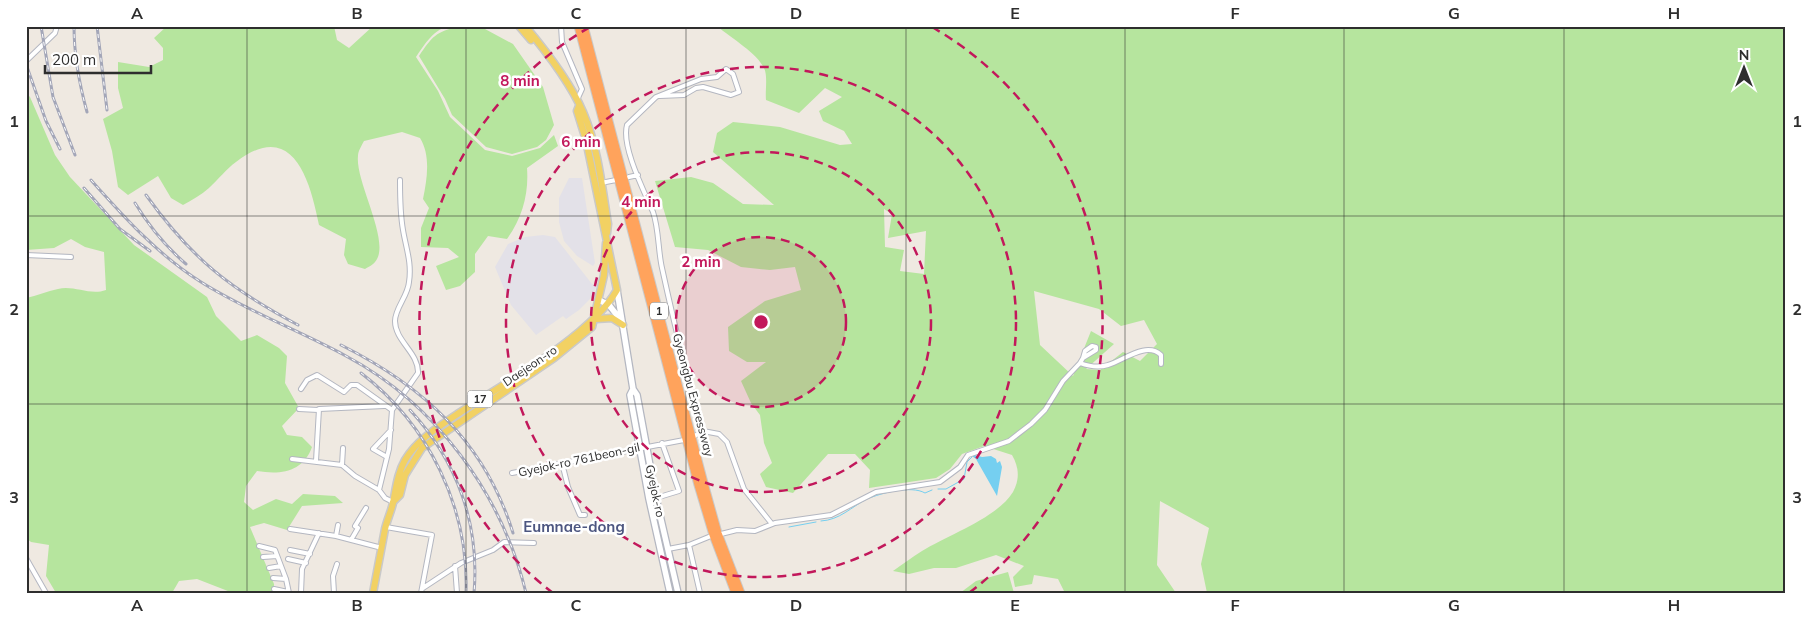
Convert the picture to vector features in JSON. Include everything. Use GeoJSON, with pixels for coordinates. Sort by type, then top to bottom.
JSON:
{"type":"FeatureCollection","features":[{"type":"Feature","properties":{"kind":"highway","name":"Gyeongbu Expressway"},"geometry":{"type":"LineString","coordinates":[[578,26],[698,485],[713,535],[735,593]]}},
{"type":"Feature","properties":{"kind":"highway","name":"Gyeongbu Expressway"},"geometry":{"type":"LineString","coordinates":[[584,26],[704,483],[718,533],[741,593]]}},
{"type":"Feature","properties":{"kind":"main road"},"geometry":{"type":"LineString","coordinates":[[519,26],[532,41],[538,43]]}},
{"type":"Feature","properties":{"kind":"main road"},"geometry":{"type":"LineString","coordinates":[[525,26],[561,73],[582,110],[592,139],[608,224],[595,319],[612,318],[623,325]]}},
{"type":"Feature","properties":{"kind":"main road"},"geometry":{"type":"LineString","coordinates":[[578,104],[577,111],[586,140],[617,290]]}},
{"type":"Feature","properties":{"kind":"main road","name":"Daejeon-ro"},"geometry":{"type":"LineString","coordinates":[[373,593],[393,502],[400,496],[405,475],[422,448],[566,350],[586,332],[595,319],[609,305],[617,290]]}},
{"type":"Feature","properties":{"kind":"main road","name":"Gyejok-ro"},"geometry":{"type":"LineString","coordinates":[[617,290],[633,390],[637,395],[656,498],[678,593]]}},
{"type":"Feature","properties":{"kind":"main road"},"geometry":{"type":"LineString","coordinates":[[599,300],[617,312],[623,325]]}},
{"type":"Feature","properties":{"kind":"main road","name":"Gyejok-ro"},"geometry":{"type":"LineString","coordinates":[[633,390],[630,396],[639,448],[670,593]]}},
{"type":"Feature","properties":{"kind":"street"},"geometry":{"type":"LineString","coordinates":[[26,61],[55,33],[58,26]]}},
{"type":"Feature","properties":{"kind":"street"},"geometry":{"type":"LineString","coordinates":[[561,26],[562,42],[581,86],[578,104]]}},
{"type":"Feature","properties":{"kind":"street"},"geometry":{"type":"LineString","coordinates":[[660,96],[684,95],[696,88],[703,87],[731,95],[739,92],[733,74],[726,69],[717,77],[702,79],[660,96],[650,101],[627,125],[626,130],[627,142],[654,215],[662,268],[682,356],[703,431]]}},
{"type":"Feature","properties":{"kind":"street"},"geometry":{"type":"LineString","coordinates":[[628,177],[638,175]]}},
{"type":"Feature","properties":{"kind":"street"},"geometry":{"type":"LineString","coordinates":[[379,490],[387,457],[392,410],[416,378],[418,368],[398,332],[395,321],[408,290],[410,270],[402,220],[400,180]]}},
{"type":"Feature","properties":{"kind":"street"},"geometry":{"type":"LineString","coordinates":[[601,183],[616,180]]}},
{"type":"Feature","properties":{"kind":"street"},"geometry":{"type":"LineString","coordinates":[[26,255],[71,257]]}},
{"type":"Feature","properties":{"kind":"street"},"geometry":{"type":"LineString","coordinates":[[1080,363],[1088,366],[1108,365],[1137,352],[1153,351],[1161,355],[1161,364]]}},
{"type":"Feature","properties":{"kind":"street"},"geometry":{"type":"LineString","coordinates":[[721,534],[737,530],[755,531],[772,524],[831,516],[876,492],[940,482],[960,468],[968,455],[1009,441],[1031,424],[1045,410],[1063,381],[1080,363],[1083,356]]}},
{"type":"Feature","properties":{"kind":"street"},"geometry":{"type":"LineString","coordinates":[[301,389],[307,380],[317,375],[344,392],[351,385],[357,385],[392,410]]}},
{"type":"Feature","properties":{"kind":"street"},"geometry":{"type":"LineString","coordinates":[[298,409],[318,410],[384,406]]}},
{"type":"Feature","properties":{"kind":"street"},"geometry":{"type":"LineString","coordinates":[[316,461],[318,410]]}},
{"type":"Feature","properties":{"kind":"street"},"geometry":{"type":"LineString","coordinates":[[387,457],[373,448],[391,430]]}},
{"type":"Feature","properties":{"kind":"street"},"geometry":{"type":"LineString","coordinates":[[693,437],[703,431],[719,434],[727,442],[744,489],[772,524]]}},
{"type":"Feature","properties":{"kind":"street","name":"Gyejok-ro 761beon-gil"},"geometry":{"type":"LineString","coordinates":[[512,474],[684,440]]}},
{"type":"Feature","properties":{"kind":"street"},"geometry":{"type":"LineString","coordinates":[[656,498],[679,491],[662,443]]}},
{"type":"Feature","properties":{"kind":"street"},"geometry":{"type":"LineString","coordinates":[[342,465],[343,448]]}},
{"type":"Feature","properties":{"kind":"street"},"geometry":{"type":"LineString","coordinates":[[292,459],[342,465],[393,502]]}},
{"type":"Feature","properties":{"kind":"street"},"geometry":{"type":"LineString","coordinates":[[562,463],[568,487],[580,515],[585,515]]}},
{"type":"Feature","properties":{"kind":"street"},"geometry":{"type":"LineString","coordinates":[[351,540],[358,528],[355,526],[366,508]]}},
{"type":"Feature","properties":{"kind":"street"},"geometry":{"type":"LineString","coordinates":[[336,536],[338,525]]}},
{"type":"Feature","properties":{"kind":"street"},"geometry":{"type":"LineString","coordinates":[[386,527],[432,535],[422,591]]}},
{"type":"Feature","properties":{"kind":"street"},"geometry":{"type":"LineString","coordinates":[[290,529],[336,536],[382,548]]}},
{"type":"Feature","properties":{"kind":"street"},"geometry":{"type":"LineString","coordinates":[[301,593],[302,569],[320,533]]}},
{"type":"Feature","properties":{"kind":"street"},"geometry":{"type":"LineString","coordinates":[[668,550],[690,545],[711,536]]}},
{"type":"Feature","properties":{"kind":"street"},"geometry":{"type":"LineString","coordinates":[[422,591],[455,566],[493,550],[504,542],[534,543]]}},
{"type":"Feature","properties":{"kind":"street"},"geometry":{"type":"LineString","coordinates":[[690,545],[700,593]]}},
{"type":"Feature","properties":{"kind":"street"},"geometry":{"type":"LineString","coordinates":[[259,546],[275,550],[289,592],[274,589]]}},
{"type":"Feature","properties":{"kind":"street"},"geometry":{"type":"LineString","coordinates":[[290,550],[310,554]]}},
{"type":"Feature","properties":{"kind":"street"},"geometry":{"type":"LineString","coordinates":[[263,557],[277,556]]}},
{"type":"Feature","properties":{"kind":"street"},"geometry":{"type":"LineString","coordinates":[[26,558],[46,593]]}},
{"type":"Feature","properties":{"kind":"street"},"geometry":{"type":"LineString","coordinates":[[288,559],[306,562]]}},
{"type":"Feature","properties":{"kind":"street"},"geometry":{"type":"LineString","coordinates":[[334,593],[333,576],[336,564]]}},
{"type":"Feature","properties":{"kind":"street"},"geometry":{"type":"LineString","coordinates":[[269,568],[281,566]]}},
{"type":"Feature","properties":{"kind":"street"},"geometry":{"type":"LineString","coordinates":[[455,566],[457,593]]}},
{"type":"Feature","properties":{"kind":"street"},"geometry":{"type":"LineString","coordinates":[[272,578],[286,579]]}},
{"type":"Feature","properties":{"kind":"shaded area"},"geometry":{"type":"Polygon","coordinates":[[[569,178],[582,178],[595,263],[593,266],[577,256],[564,241],[559,222],[559,198],[569,178]]]}},
{"type":"Feature","properties":{"kind":"shaded area"},"geometry":{"type":"Polygon","coordinates":[[[543,235],[555,237],[592,284],[597,286],[591,298],[579,310],[566,319],[563,316],[536,335],[511,305],[495,267],[508,244],[525,237],[543,235]]]}},
{"type":"Feature","properties":{"kind":"green space"},"geometry":{"type":"Polygon","coordinates":[[[167,26],[334,26],[337,40],[349,48],[373,26],[451,26],[435,33],[416,57],[438,91],[450,117],[485,150],[512,156],[540,148],[554,135],[558,146],[527,168],[526,196],[517,223],[507,239],[488,236],[475,254],[475,272],[460,286],[446,290],[436,266],[459,257],[448,248],[421,247],[421,228],[429,208],[423,199],[427,176],[427,160],[420,138],[402,132],[364,141],[358,154],[359,167],[376,227],[379,253],[374,263],[365,269],[348,264],[344,255],[346,239],[319,225],[304,174],[296,160],[285,151],[272,147],[256,150],[236,162],[206,191],[183,205],[171,198],[158,176],[128,195],[118,187],[112,151],[103,119],[123,108],[118,88],[118,62],[149,67],[163,60],[163,48],[154,38],[167,26]]]}},
{"type":"Feature","properties":{"kind":"green space"},"geometry":{"type":"Polygon","coordinates":[[[717,26],[1785,26],[1785,593],[1207,593],[1201,564],[1209,528],[1160,501],[1157,565],[1176,593],[1065,593],[1058,579],[1034,575],[1032,584],[1015,587],[1013,577],[1024,566],[996,555],[956,568],[934,568],[909,574],[893,571],[922,551],[996,510],[1013,492],[1018,478],[1016,464],[1012,455],[984,446],[962,454],[950,469],[936,478],[869,488],[870,470],[855,454],[828,454],[793,493],[766,487],[760,474],[772,463],[764,443],[760,415],[751,403],[741,381],[766,362],[747,362],[729,351],[728,327],[765,301],[801,290],[795,267],[770,270],[741,267],[708,250],[675,247],[655,181],[691,177],[713,183],[743,204],[774,205],[713,152],[717,133],[733,122],[780,127],[840,145],[852,144],[844,131],[823,121],[819,111],[842,97],[825,88],[799,113],[766,100],[766,75],[761,62],[750,51],[717,26]],[[884,209],[885,247],[904,250],[900,271],[924,274],[926,231],[888,238],[892,214],[884,209]],[[1034,291],[1040,345],[1073,376],[1091,331],[1114,344],[1086,369],[1100,370],[1123,352],[1140,361],[1157,344],[1144,320],[1121,326],[1099,309],[1034,291]]]}},
{"type":"Feature","properties":{"kind":"green space"},"geometry":{"type":"Polygon","coordinates":[[[459,27],[485,29],[513,44],[543,87],[554,125],[546,140],[537,147],[512,154],[486,147],[452,115],[445,99],[419,56],[435,36],[459,27]]]}},
{"type":"Feature","properties":{"kind":"green space"},"geometry":{"type":"Polygon","coordinates":[[[26,93],[30,97],[55,155],[70,177],[134,245],[207,297],[216,316],[241,341],[257,335],[279,348],[287,356],[285,383],[299,408],[282,426],[287,435],[302,437],[312,447],[303,462],[297,467],[283,472],[257,471],[246,486],[244,502],[253,510],[276,499],[292,504],[303,494],[335,496],[343,503],[302,506],[287,530],[264,523],[250,527],[274,584],[274,593],[233,593],[197,579],[179,581],[172,593],[56,593],[46,576],[49,545],[31,542],[26,538],[26,298],[64,288],[94,292],[106,290],[104,252],[85,247],[71,239],[54,248],[26,250],[26,93]]]}},
{"type":"Feature","properties":{"kind":"green space"},"geometry":{"type":"Polygon","coordinates":[[[1008,572],[1014,593],[960,593],[976,581],[1008,572]]]}},
{"type":"Feature","properties":{"kind":"water"},"geometry":{"type":"Polygon","coordinates":[[[972,456],[982,457],[991,456],[996,459],[997,463],[1000,461],[1002,467],[997,496],[976,459],[972,456]]]}},
{"type":"Feature","properties":{"kind":"waterway"},"geometry":{"type":"LineString","coordinates":[[938,489],[946,489],[964,479],[967,462],[972,457]]}},
{"type":"Feature","properties":{"kind":"waterway"},"geometry":{"type":"LineString","coordinates":[[821,521],[840,516],[867,499],[880,494],[904,490],[925,493],[932,490]]}},
{"type":"Feature","properties":{"kind":"waterway"},"geometry":{"type":"LineString","coordinates":[[789,527],[816,522]]}},
{"type":"Feature","properties":{"kind":"railway"},"geometry":{"type":"LineString","coordinates":[[41,26],[53,97],[75,155]]}},
{"type":"Feature","properties":{"kind":"railway"},"geometry":{"type":"LineString","coordinates":[[74,26],[78,69],[87,112]]}},
{"type":"Feature","properties":{"kind":"railway"},"geometry":{"type":"LineString","coordinates":[[97,26],[107,110]]}},
{"type":"Feature","properties":{"kind":"railway"},"geometry":{"type":"LineString","coordinates":[[26,64],[46,121],[60,149]]}},
{"type":"Feature","properties":{"kind":"railway"},"geometry":{"type":"LineString","coordinates":[[91,180],[156,248],[185,271],[236,302],[346,356],[379,376],[409,399],[461,455],[482,487],[500,521],[515,556],[526,593]]}},
{"type":"Feature","properties":{"kind":"railway"},"geometry":{"type":"LineString","coordinates":[[84,188],[120,229],[150,251]]}},
{"type":"Feature","properties":{"kind":"railway"},"geometry":{"type":"LineString","coordinates":[[146,195],[179,237],[213,270],[252,298],[298,325]]}},
{"type":"Feature","properties":{"kind":"railway"},"geometry":{"type":"LineString","coordinates":[[135,203],[158,235],[186,264]]}},
{"type":"Feature","properties":{"kind":"railway"},"geometry":{"type":"LineString","coordinates":[[341,345],[399,379],[447,420],[468,444],[486,471],[501,500],[513,533]]}},
{"type":"Feature","properties":{"kind":"railway"},"geometry":{"type":"LineString","coordinates":[[361,373],[407,417],[425,443],[440,471],[452,500],[460,530],[465,561],[466,593]]}},
{"type":"Feature","properties":{"kind":"railway"},"geometry":{"type":"LineString","coordinates":[[410,410],[441,450],[462,495],[469,518],[473,542],[475,567],[474,593]]}},
{"type":"Feature","properties":{"kind":"district","name":"Eumnae-dong"},"geometry":{"type":"Point","coordinates":[574,527]}}]}
